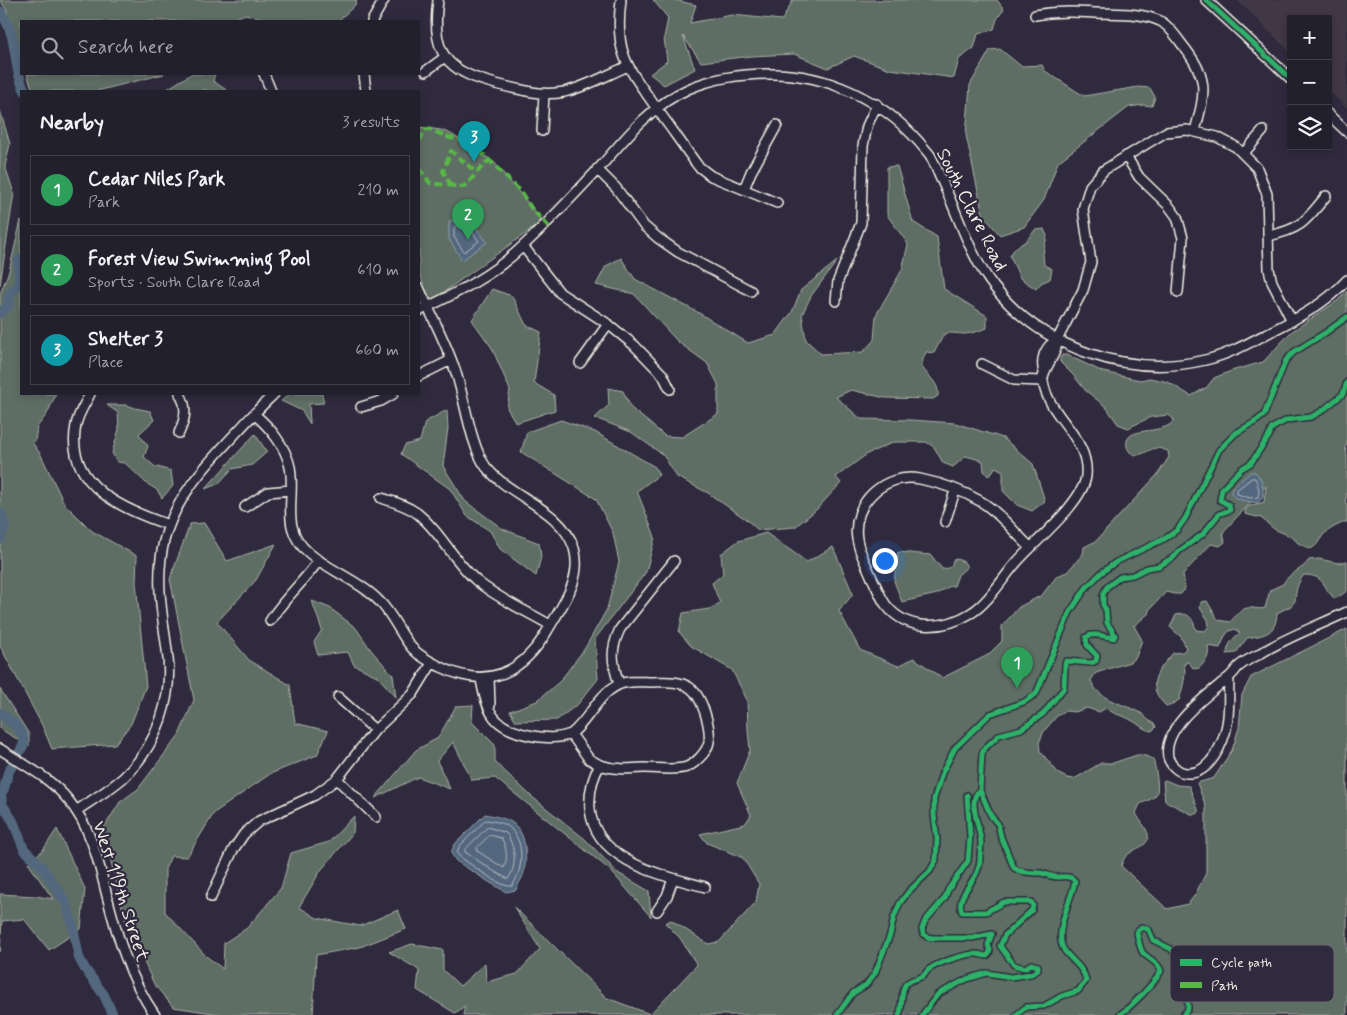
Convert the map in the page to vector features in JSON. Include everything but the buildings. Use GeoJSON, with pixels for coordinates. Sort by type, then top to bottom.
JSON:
{"type":"FeatureCollection","features":[{"type":"Feature","properties":{"kind":"street"},"geometry":{"type":"LineString","coordinates":[[373,20],[384,0]]}},
{"type":"Feature","properties":{"kind":"street"},"geometry":{"type":"LineString","coordinates":[[438,0],[435,21],[436,31],[445,57],[464,74],[475,79],[544,94],[559,93],[574,89],[628,66]]}},
{"type":"Feature","properties":{"kind":"street"},"geometry":{"type":"LineString","coordinates":[[621,0],[618,30],[623,54],[628,66],[633,76],[698,166],[711,176],[777,203]]}},
{"type":"Feature","properties":{"kind":"street"},"geometry":{"type":"LineString","coordinates":[[1206,0],[1287,75]]}},
{"type":"Feature","properties":{"kind":"street"},"geometry":{"type":"LineString","coordinates":[[1035,16],[1051,11],[1136,14],[1161,22],[1192,57],[1202,75],[1204,92],[1195,131]]}},
{"type":"Feature","properties":{"kind":"street"},"geometry":{"type":"LineString","coordinates":[[426,71],[445,57]]}},
{"type":"Feature","properties":{"kind":"street","name":"South Clare Road"},"geometry":{"type":"LineString","coordinates":[[423,309],[482,278],[523,246],[598,169],[634,128],[667,101],[689,88],[725,78],[770,74],[804,77],[845,88],[877,104],[906,127],[930,155],[975,257],[994,287],[1020,314],[1057,340],[1091,354],[1149,366],[1173,366],[1206,360],[1229,352],[1315,308],[1337,291],[1347,280]]}},
{"type":"Feature","properties":{"kind":"street"},"geometry":{"type":"LineString","coordinates":[[264,75],[271,90]]}},
{"type":"Feature","properties":{"kind":"street"},"geometry":{"type":"LineString","coordinates":[[363,90],[364,75]]}},
{"type":"Feature","properties":{"kind":"street"},"geometry":{"type":"LineString","coordinates":[[542,131],[544,94]]}},
{"type":"Feature","properties":{"kind":"street"},"geometry":{"type":"LineString","coordinates":[[836,302],[838,281],[861,223],[863,146],[867,126],[877,104]]}},
{"type":"Feature","properties":{"kind":"street"},"geometry":{"type":"LineString","coordinates":[[1332,118],[1347,132]]}},
{"type":"Feature","properties":{"kind":"street"},"geometry":{"type":"LineString","coordinates":[[744,189],[751,172],[777,125]]}},
{"type":"Feature","properties":{"kind":"street"},"geometry":{"type":"LineString","coordinates":[[1030,547],[981,502],[927,481],[904,478],[884,484],[875,490],[863,505],[856,530],[860,550],[881,596],[896,615],[911,623],[928,626],[944,624],[966,616],[983,603],[1030,547],[1076,501],[1085,483],[1085,457],[1082,448],[1052,404],[1043,377],[1057,347],[1057,340],[1084,290],[1091,262],[1083,209],[1090,186],[1104,170],[1166,132],[1195,131],[1216,137],[1236,147],[1257,168],[1267,194],[1269,269],[1272,282],[1292,321]]}},
{"type":"Feature","properties":{"kind":"street"},"geometry":{"type":"LineString","coordinates":[[1243,154],[1263,131]]}},
{"type":"Feature","properties":{"kind":"street"},"geometry":{"type":"LineString","coordinates":[[1126,156],[1139,177],[1168,206],[1177,218],[1183,238],[1178,292]]}},
{"type":"Feature","properties":{"kind":"street"},"geometry":{"type":"LineString","coordinates":[[598,169],[616,188],[644,226],[658,238],[678,252],[751,291]]}},
{"type":"Feature","properties":{"kind":"street"},"geometry":{"type":"LineString","coordinates":[[1268,236],[1290,232],[1304,223],[1326,196]]}},
{"type":"Feature","properties":{"kind":"street"},"geometry":{"type":"LineString","coordinates":[[523,246],[560,293],[608,324],[634,345],[663,375],[670,389]]}},
{"type":"Feature","properties":{"kind":"street"},"geometry":{"type":"LineString","coordinates":[[254,414],[280,444],[287,458],[290,468],[291,526],[296,537],[307,552],[370,593],[380,602],[411,647],[418,654],[454,674],[485,678],[509,671],[526,660],[540,643],[570,591],[577,565],[574,548],[565,531],[553,518],[495,476],[484,464],[468,418],[457,375],[451,360],[423,309],[420,293]]}},
{"type":"Feature","properties":{"kind":"street"},"geometry":{"type":"LineString","coordinates":[[580,362],[608,324]]}},
{"type":"Feature","properties":{"kind":"street"},"geometry":{"type":"LineString","coordinates":[[420,376],[451,360]]}},
{"type":"Feature","properties":{"kind":"street"},"geometry":{"type":"LineString","coordinates":[[982,364],[1014,380],[1043,377]]}},
{"type":"Feature","properties":{"kind":"street"},"geometry":{"type":"LineString","coordinates":[[89,395],[78,417],[74,439],[83,471],[89,481],[132,512],[169,525]]}},
{"type":"Feature","properties":{"kind":"street"},"geometry":{"type":"LineString","coordinates":[[180,433],[185,420],[183,395]]}},
{"type":"Feature","properties":{"kind":"street"},"geometry":{"type":"LineString","coordinates":[[76,811],[112,786],[131,769],[148,747],[163,713],[168,688],[169,663],[160,609],[158,577],[169,525],[194,480],[210,460],[273,395]]}},
{"type":"Feature","properties":{"kind":"street"},"geometry":{"type":"LineString","coordinates":[[361,407],[391,395]]}},
{"type":"Feature","properties":{"kind":"street"},"geometry":{"type":"LineString","coordinates":[[245,507],[268,492],[291,490]]}},
{"type":"Feature","properties":{"kind":"street"},"geometry":{"type":"LineString","coordinates":[[945,522],[956,491]]}},
{"type":"Feature","properties":{"kind":"street"},"geometry":{"type":"LineString","coordinates":[[382,498],[396,502],[417,513],[467,572],[478,582],[490,591],[550,625]]}},
{"type":"Feature","properties":{"kind":"street"},"geometry":{"type":"LineString","coordinates":[[270,621],[277,609],[304,581],[319,560]]}},
{"type":"Feature","properties":{"kind":"street"},"geometry":{"type":"LineString","coordinates":[[619,684],[613,665],[614,641],[620,629],[674,561]]}},
{"type":"Feature","properties":{"kind":"street"},"geometry":{"type":"LineString","coordinates":[[1229,678],[1227,723],[1224,736],[1207,765],[1192,774],[1184,773],[1170,763],[1168,744],[1180,722],[1204,697],[1229,678],[1239,667],[1260,653],[1347,612]]}},
{"type":"Feature","properties":{"kind":"street"},"geometry":{"type":"LineString","coordinates":[[211,896],[233,850],[244,834],[259,821],[314,795],[338,779],[376,730],[413,694],[432,662]]}},
{"type":"Feature","properties":{"kind":"street"},"geometry":{"type":"LineString","coordinates":[[485,678],[485,701],[495,718],[507,728],[519,733],[552,738],[571,734],[599,701],[619,684],[632,682],[683,684],[691,688],[698,697],[705,712],[709,744],[702,755],[685,768],[614,769],[589,759],[571,734]]}},
{"type":"Feature","properties":{"kind":"street"},"geometry":{"type":"LineString","coordinates":[[338,697],[376,730]]}},
{"type":"Feature","properties":{"kind":"street","name":"West 119th Street"},"geometry":{"type":"LineString","coordinates":[[0,748],[52,783],[63,793],[84,823],[92,843],[127,964],[155,1015]]}},
{"type":"Feature","properties":{"kind":"street"},"geometry":{"type":"LineString","coordinates":[[600,765],[596,772],[589,798],[591,818],[596,832],[605,844],[624,860],[673,879],[704,888]]}},
{"type":"Feature","properties":{"kind":"street"},"geometry":{"type":"LineString","coordinates":[[338,779],[376,817]]}},
{"type":"Feature","properties":{"kind":"street"},"geometry":{"type":"LineString","coordinates":[[657,911],[667,896],[673,879]]}},
{"type":"Feature","properties":{"kind":"shaded area"},"geometry":{"type":"Polygon","coordinates":[[[1237,0],[1347,0],[1347,108],[1332,94],[1332,15],[1287,15],[1287,49],[1237,0]]]}},
{"type":"Feature","properties":{"kind":"green space"},"geometry":{"type":"Polygon","coordinates":[[[0,0],[357,0],[355,5],[339,20],[270,20],[245,14],[230,20],[20,20],[20,54],[6,9],[0,0]]]}},
{"type":"Feature","properties":{"kind":"green space"},"geometry":{"type":"Polygon","coordinates":[[[653,0],[674,0],[696,5],[690,23],[732,15],[782,20],[793,0],[997,0],[1004,9],[997,19],[994,29],[978,34],[974,48],[959,59],[954,78],[890,69],[854,56],[828,68],[794,54],[751,56],[701,62],[683,36],[695,69],[664,85],[650,74],[667,61],[664,38],[668,18],[653,0]]]}},
{"type":"Feature","properties":{"kind":"green space"},"geometry":{"type":"Polygon","coordinates":[[[1000,49],[1021,66],[1042,65],[1045,71],[1084,96],[1138,87],[1150,88],[1155,97],[1152,106],[1129,107],[1058,162],[1044,200],[1024,227],[1000,235],[983,215],[966,135],[970,85],[990,50],[1000,49]]]}},
{"type":"Feature","properties":{"kind":"green space"},"geometry":{"type":"Polygon","coordinates":[[[27,75],[160,75],[101,90],[33,90],[27,75]]]}},
{"type":"Feature","properties":{"kind":"green space"},"geometry":{"type":"Polygon","coordinates":[[[189,75],[215,75],[213,81],[226,90],[205,89],[166,90],[189,75]]]}},
{"type":"Feature","properties":{"kind":"green space"},"geometry":{"type":"Polygon","coordinates":[[[0,110],[10,144],[5,166],[14,193],[0,285],[0,110]]]}},
{"type":"Feature","properties":{"kind":"green space"},"geometry":{"type":"Polygon","coordinates":[[[420,127],[441,130],[451,134],[494,162],[543,221],[430,302],[420,275],[420,127]]]}},
{"type":"Feature","properties":{"kind":"green space"},"geometry":{"type":"Polygon","coordinates":[[[897,166],[913,222],[937,237],[944,289],[987,316],[987,328],[965,334],[944,334],[934,353],[926,352],[922,367],[937,387],[938,396],[933,399],[885,398],[851,390],[836,397],[861,419],[955,423],[1003,438],[1033,464],[1045,501],[1032,511],[1017,505],[1003,491],[1003,471],[995,467],[988,476],[984,471],[983,461],[966,456],[953,467],[943,463],[934,447],[926,442],[894,442],[867,454],[836,477],[841,483],[816,510],[795,527],[758,530],[708,493],[677,477],[663,455],[631,432],[595,418],[609,405],[608,388],[623,391],[631,408],[665,436],[682,437],[718,414],[718,384],[707,363],[678,342],[634,294],[596,285],[606,266],[621,258],[635,279],[699,313],[748,343],[775,335],[792,312],[801,290],[837,261],[811,296],[802,315],[806,340],[821,354],[863,352],[874,340],[876,315],[902,270],[908,244],[887,215],[887,167],[897,166]]]}},
{"type":"Feature","properties":{"kind":"green space"},"geometry":{"type":"Polygon","coordinates":[[[20,224],[20,395],[56,395],[47,414],[37,427],[35,441],[32,442],[41,455],[64,503],[92,531],[137,556],[136,582],[146,686],[131,724],[115,744],[52,749],[42,725],[0,646],[0,294],[9,271],[20,224]]]}},
{"type":"Feature","properties":{"kind":"green space"},"geometry":{"type":"Polygon","coordinates":[[[1044,229],[1047,236],[1043,254],[1044,265],[1052,269],[1050,279],[1041,283],[1036,289],[1020,278],[1010,256],[1015,248],[1026,241],[1035,230],[1044,229]]]}},
{"type":"Feature","properties":{"kind":"green space"},"geometry":{"type":"Polygon","coordinates":[[[492,289],[512,296],[526,325],[541,332],[534,383],[554,395],[555,410],[516,423],[507,408],[510,390],[492,348],[472,320],[492,289]]]}},
{"type":"Feature","properties":{"kind":"green space"},"geometry":{"type":"Polygon","coordinates":[[[1347,291],[1347,445],[1345,447],[1347,455],[1347,494],[1345,502],[1347,504],[1347,522],[1326,532],[1317,545],[1310,549],[1298,543],[1292,537],[1274,529],[1261,518],[1245,514],[1245,510],[1249,506],[1264,502],[1266,486],[1223,532],[1225,542],[1220,546],[1211,544],[1183,574],[1185,588],[1181,594],[1166,592],[1149,610],[1149,613],[1134,626],[1142,640],[1136,657],[1130,662],[1096,673],[1091,680],[1094,687],[1104,697],[1141,713],[1154,723],[1156,727],[1152,731],[1146,729],[1106,708],[1099,712],[1087,708],[1075,712],[1065,711],[1057,716],[1044,731],[1039,743],[1040,751],[1059,774],[1074,779],[1101,763],[1113,763],[1137,755],[1153,759],[1157,778],[1157,793],[1152,799],[1140,804],[1136,813],[1147,831],[1148,838],[1145,844],[1127,855],[1121,866],[1167,909],[1188,904],[1195,895],[1206,873],[1206,807],[1197,783],[1214,778],[1232,750],[1239,728],[1242,695],[1251,677],[1347,629],[1347,1015],[463,1015],[465,1006],[455,1013],[417,990],[419,970],[389,952],[412,944],[443,950],[443,970],[460,986],[485,963],[486,982],[517,974],[540,949],[514,907],[607,998],[650,1014],[697,965],[680,938],[665,923],[671,920],[708,944],[719,942],[756,902],[759,884],[743,858],[707,843],[700,834],[745,824],[751,815],[737,783],[750,750],[747,700],[732,670],[691,646],[679,632],[683,613],[709,609],[720,603],[712,583],[723,574],[721,554],[738,541],[766,533],[807,562],[833,547],[853,594],[839,611],[860,650],[898,666],[914,658],[942,678],[988,655],[1002,641],[1002,626],[1019,607],[1042,595],[1057,576],[1067,572],[1083,554],[1084,547],[1096,541],[1158,474],[1169,457],[1168,451],[1158,448],[1140,455],[1133,454],[1128,450],[1127,441],[1134,434],[1170,425],[1174,420],[1169,415],[1151,417],[1128,428],[1118,424],[1106,407],[1085,390],[1060,362],[1062,355],[1067,355],[1103,372],[1140,380],[1150,378],[1168,382],[1191,396],[1207,387],[1214,378],[1263,362],[1291,332],[1337,301],[1347,291]]]}},
{"type":"Feature","properties":{"kind":"green space"},"geometry":{"type":"Polygon","coordinates":[[[289,395],[322,395],[324,403],[309,404],[310,424],[302,411],[281,401],[289,395]]]}},
{"type":"Feature","properties":{"kind":"green space"},"geometry":{"type":"Polygon","coordinates":[[[107,405],[127,405],[150,411],[154,420],[139,434],[148,446],[144,457],[154,466],[171,471],[173,486],[162,498],[157,490],[146,483],[125,463],[117,462],[112,453],[119,429],[118,413],[107,405]]]}},
{"type":"Feature","properties":{"kind":"green space"},"geometry":{"type":"Polygon","coordinates":[[[447,410],[448,428],[443,466],[465,501],[503,529],[539,543],[541,557],[536,576],[500,549],[490,531],[467,516],[450,489],[401,454],[405,445],[420,441],[425,422],[447,410]]]}},
{"type":"Feature","properties":{"kind":"green space"},"geometry":{"type":"Polygon","coordinates":[[[561,420],[595,432],[655,467],[659,475],[637,491],[655,537],[646,572],[595,639],[598,679],[578,704],[557,720],[516,721],[510,711],[537,701],[560,681],[585,648],[607,609],[619,562],[613,533],[596,499],[521,452],[527,432],[561,420]]]}},
{"type":"Feature","properties":{"kind":"green space"},"geometry":{"type":"Polygon","coordinates":[[[255,434],[267,452],[252,465],[232,469],[218,484],[205,489],[255,434]]]}},
{"type":"Feature","properties":{"kind":"green space"},"geometry":{"type":"Polygon","coordinates":[[[204,523],[227,561],[276,544],[256,580],[217,622],[249,660],[290,685],[295,723],[328,731],[317,755],[270,774],[214,813],[187,857],[171,856],[165,869],[165,912],[206,956],[223,969],[224,943],[247,928],[281,888],[291,853],[329,842],[354,816],[353,833],[321,870],[299,907],[317,918],[360,926],[398,910],[406,929],[360,947],[316,955],[313,1015],[226,1015],[173,1007],[154,984],[126,923],[103,829],[120,802],[138,789],[179,735],[194,700],[170,579],[190,524],[204,523]]]}},
{"type":"Feature","properties":{"kind":"green space"},"geometry":{"type":"Polygon","coordinates":[[[898,552],[931,555],[942,569],[950,567],[953,560],[957,559],[964,562],[967,567],[958,575],[954,586],[950,586],[937,594],[902,602],[894,581],[898,552]]]}},
{"type":"Feature","properties":{"kind":"green space"},"geometry":{"type":"Polygon","coordinates":[[[1319,559],[1338,563],[1347,561],[1347,591],[1335,599],[1320,580],[1316,577],[1304,575],[1297,587],[1295,601],[1291,606],[1277,613],[1274,625],[1268,632],[1247,638],[1236,653],[1227,654],[1231,642],[1240,633],[1235,629],[1229,631],[1220,648],[1208,646],[1207,658],[1199,668],[1194,669],[1188,662],[1184,664],[1185,677],[1179,700],[1170,706],[1166,706],[1156,691],[1155,684],[1158,672],[1173,653],[1183,652],[1186,648],[1181,637],[1170,627],[1176,615],[1187,615],[1192,619],[1196,630],[1205,631],[1209,626],[1208,620],[1200,608],[1201,602],[1207,601],[1218,620],[1230,622],[1245,609],[1265,608],[1270,590],[1283,584],[1288,577],[1309,560],[1319,559]]]}},
{"type":"Feature","properties":{"kind":"green space"},"geometry":{"type":"Polygon","coordinates":[[[312,601],[330,608],[356,628],[371,650],[393,675],[396,697],[377,676],[354,665],[348,652],[318,655],[314,642],[322,630],[312,601]]]}},
{"type":"Feature","properties":{"kind":"green space"},"geometry":{"type":"Polygon","coordinates":[[[0,689],[29,734],[29,746],[0,729],[0,689]]]}},
{"type":"Feature","properties":{"kind":"green space"},"geometry":{"type":"Polygon","coordinates":[[[473,705],[472,722],[495,745],[495,762],[531,796],[585,839],[618,873],[649,891],[651,917],[610,870],[495,778],[472,780],[453,742],[437,761],[450,789],[418,777],[375,798],[416,750],[438,738],[456,706],[473,705]]]}},
{"type":"Feature","properties":{"kind":"green space"},"geometry":{"type":"Polygon","coordinates":[[[1165,780],[1177,785],[1189,786],[1199,812],[1197,814],[1191,814],[1165,801],[1163,781],[1165,780]]]}},
{"type":"Feature","properties":{"kind":"green space"},"geometry":{"type":"Polygon","coordinates":[[[57,829],[85,889],[81,929],[49,950],[24,919],[2,921],[0,952],[0,894],[53,899],[28,863],[43,850],[57,829]]]}},
{"type":"Feature","properties":{"kind":"water"},"geometry":{"type":"Polygon","coordinates":[[[470,220],[487,242],[462,260],[449,239],[449,221],[470,220]]]}},
{"type":"Feature","properties":{"kind":"water"},"geometry":{"type":"Polygon","coordinates":[[[1251,472],[1257,474],[1263,487],[1263,498],[1257,503],[1236,499],[1231,493],[1233,487],[1251,472]]]}},
{"type":"Feature","properties":{"kind":"water"},"geometry":{"type":"Polygon","coordinates":[[[485,814],[500,817],[514,824],[524,840],[525,866],[523,876],[516,890],[506,892],[456,861],[451,853],[454,845],[485,814]]]}},
{"type":"Feature","properties":{"kind":"waterway"},"geometry":{"type":"LineString","coordinates":[[0,11],[10,31],[18,71],[25,90]]}},
{"type":"Feature","properties":{"kind":"waterway"},"geometry":{"type":"LineString","coordinates":[[20,260],[18,262],[20,284]]}},
{"type":"Feature","properties":{"kind":"waterway"},"geometry":{"type":"LineString","coordinates":[[0,313],[8,306],[9,295],[20,284]]}},
{"type":"Feature","properties":{"kind":"waterway"},"geometry":{"type":"LineString","coordinates":[[0,513],[5,526],[0,539]]}},
{"type":"Feature","properties":{"kind":"waterway"},"geometry":{"type":"LineString","coordinates":[[0,713],[15,725],[23,735],[24,744],[8,773],[1,794],[2,804],[13,821],[24,849],[42,867],[66,903],[79,958],[104,995],[113,1015]]}},
{"type":"Feature","properties":{"kind":"marked path"},"geometry":{"type":"LineString","coordinates":[[420,139],[426,129],[429,129],[475,146],[520,191],[532,209],[550,228]]}},
{"type":"Feature","properties":{"kind":"marked path"},"geometry":{"type":"LineString","coordinates":[[451,186],[443,171],[451,151],[476,172]]}},
{"type":"Feature","properties":{"kind":"marked path"},"geometry":{"type":"LineString","coordinates":[[420,169],[430,183],[463,187],[490,160]]}},
{"type":"Feature","properties":{"kind":"cycle path"},"geometry":{"type":"LineString","coordinates":[[1206,0],[1287,75]]}},
{"type":"Feature","properties":{"kind":"cycle path"},"geometry":{"type":"LineString","coordinates":[[837,1015],[853,993],[866,985],[875,973],[900,903],[909,891],[930,871],[936,860],[937,839],[934,799],[942,773],[955,748],[990,714],[1024,702],[1036,694],[1070,612],[1086,588],[1101,573],[1116,562],[1166,538],[1177,530],[1185,519],[1219,450],[1236,433],[1264,415],[1286,360],[1294,352],[1347,317]]}},
{"type":"Feature","properties":{"kind":"cycle path"},"geometry":{"type":"LineString","coordinates":[[1016,1015],[1026,1007],[1044,1006],[1062,996],[1078,991],[1086,981],[1083,972],[1064,950],[1061,943],[1064,916],[1075,881],[1069,877],[1055,877],[1041,873],[1024,872],[1014,868],[1001,837],[998,824],[991,816],[980,790],[982,754],[984,749],[999,735],[1021,729],[1043,714],[1064,688],[1066,661],[1091,663],[1096,661],[1097,656],[1087,645],[1086,637],[1096,635],[1114,638],[1115,635],[1107,623],[1106,610],[1103,605],[1103,594],[1107,587],[1120,577],[1133,575],[1147,568],[1159,566],[1174,557],[1179,551],[1203,534],[1219,514],[1230,510],[1229,505],[1220,500],[1222,489],[1241,469],[1251,463],[1269,436],[1272,428],[1287,420],[1311,417],[1322,411],[1343,394],[1347,382]]}},
{"type":"Feature","properties":{"kind":"cycle path"},"geometry":{"type":"LineString","coordinates":[[922,1015],[938,994],[967,979],[987,973],[1011,977],[1031,974],[1038,970],[1038,966],[1031,964],[1025,968],[1014,965],[1000,946],[1005,935],[1032,910],[1033,905],[1031,902],[1004,902],[986,912],[962,912],[961,905],[964,893],[979,866],[981,843],[974,800],[980,790]]}},
{"type":"Feature","properties":{"kind":"cycle path"},"geometry":{"type":"LineString","coordinates":[[899,1015],[903,989],[909,982],[921,977],[932,967],[951,959],[971,954],[987,956],[989,954],[988,945],[992,934],[972,938],[933,938],[927,937],[922,929],[925,921],[945,898],[948,890],[968,861],[970,837],[967,795]]}},
{"type":"Feature","properties":{"kind":"cycle path"},"geometry":{"type":"LineString","coordinates":[[1119,1015],[1142,995],[1161,971],[1158,965],[1143,953],[1137,933],[1138,930],[1143,927],[1149,930],[1153,940],[1170,948]]}},
{"type":"Feature","properties":{"kind":"cycle path"},"geometry":{"type":"LineString","coordinates":[[1183,1015],[1188,1009],[1187,1002]]}},
{"type":"Feature","properties":{"kind":"place","name":"Shelter 3"},"geometry":{"type":"Point","coordinates":[474,162]}},
{"type":"Feature","properties":{"kind":"place","name":"Forest View Swimming Pool"},"geometry":{"type":"Point","coordinates":[468,240]}},
{"type":"Feature","properties":{"kind":"place","name":"Cedar Niles Park"},"geometry":{"type":"Point","coordinates":[1017,688]}}]}
